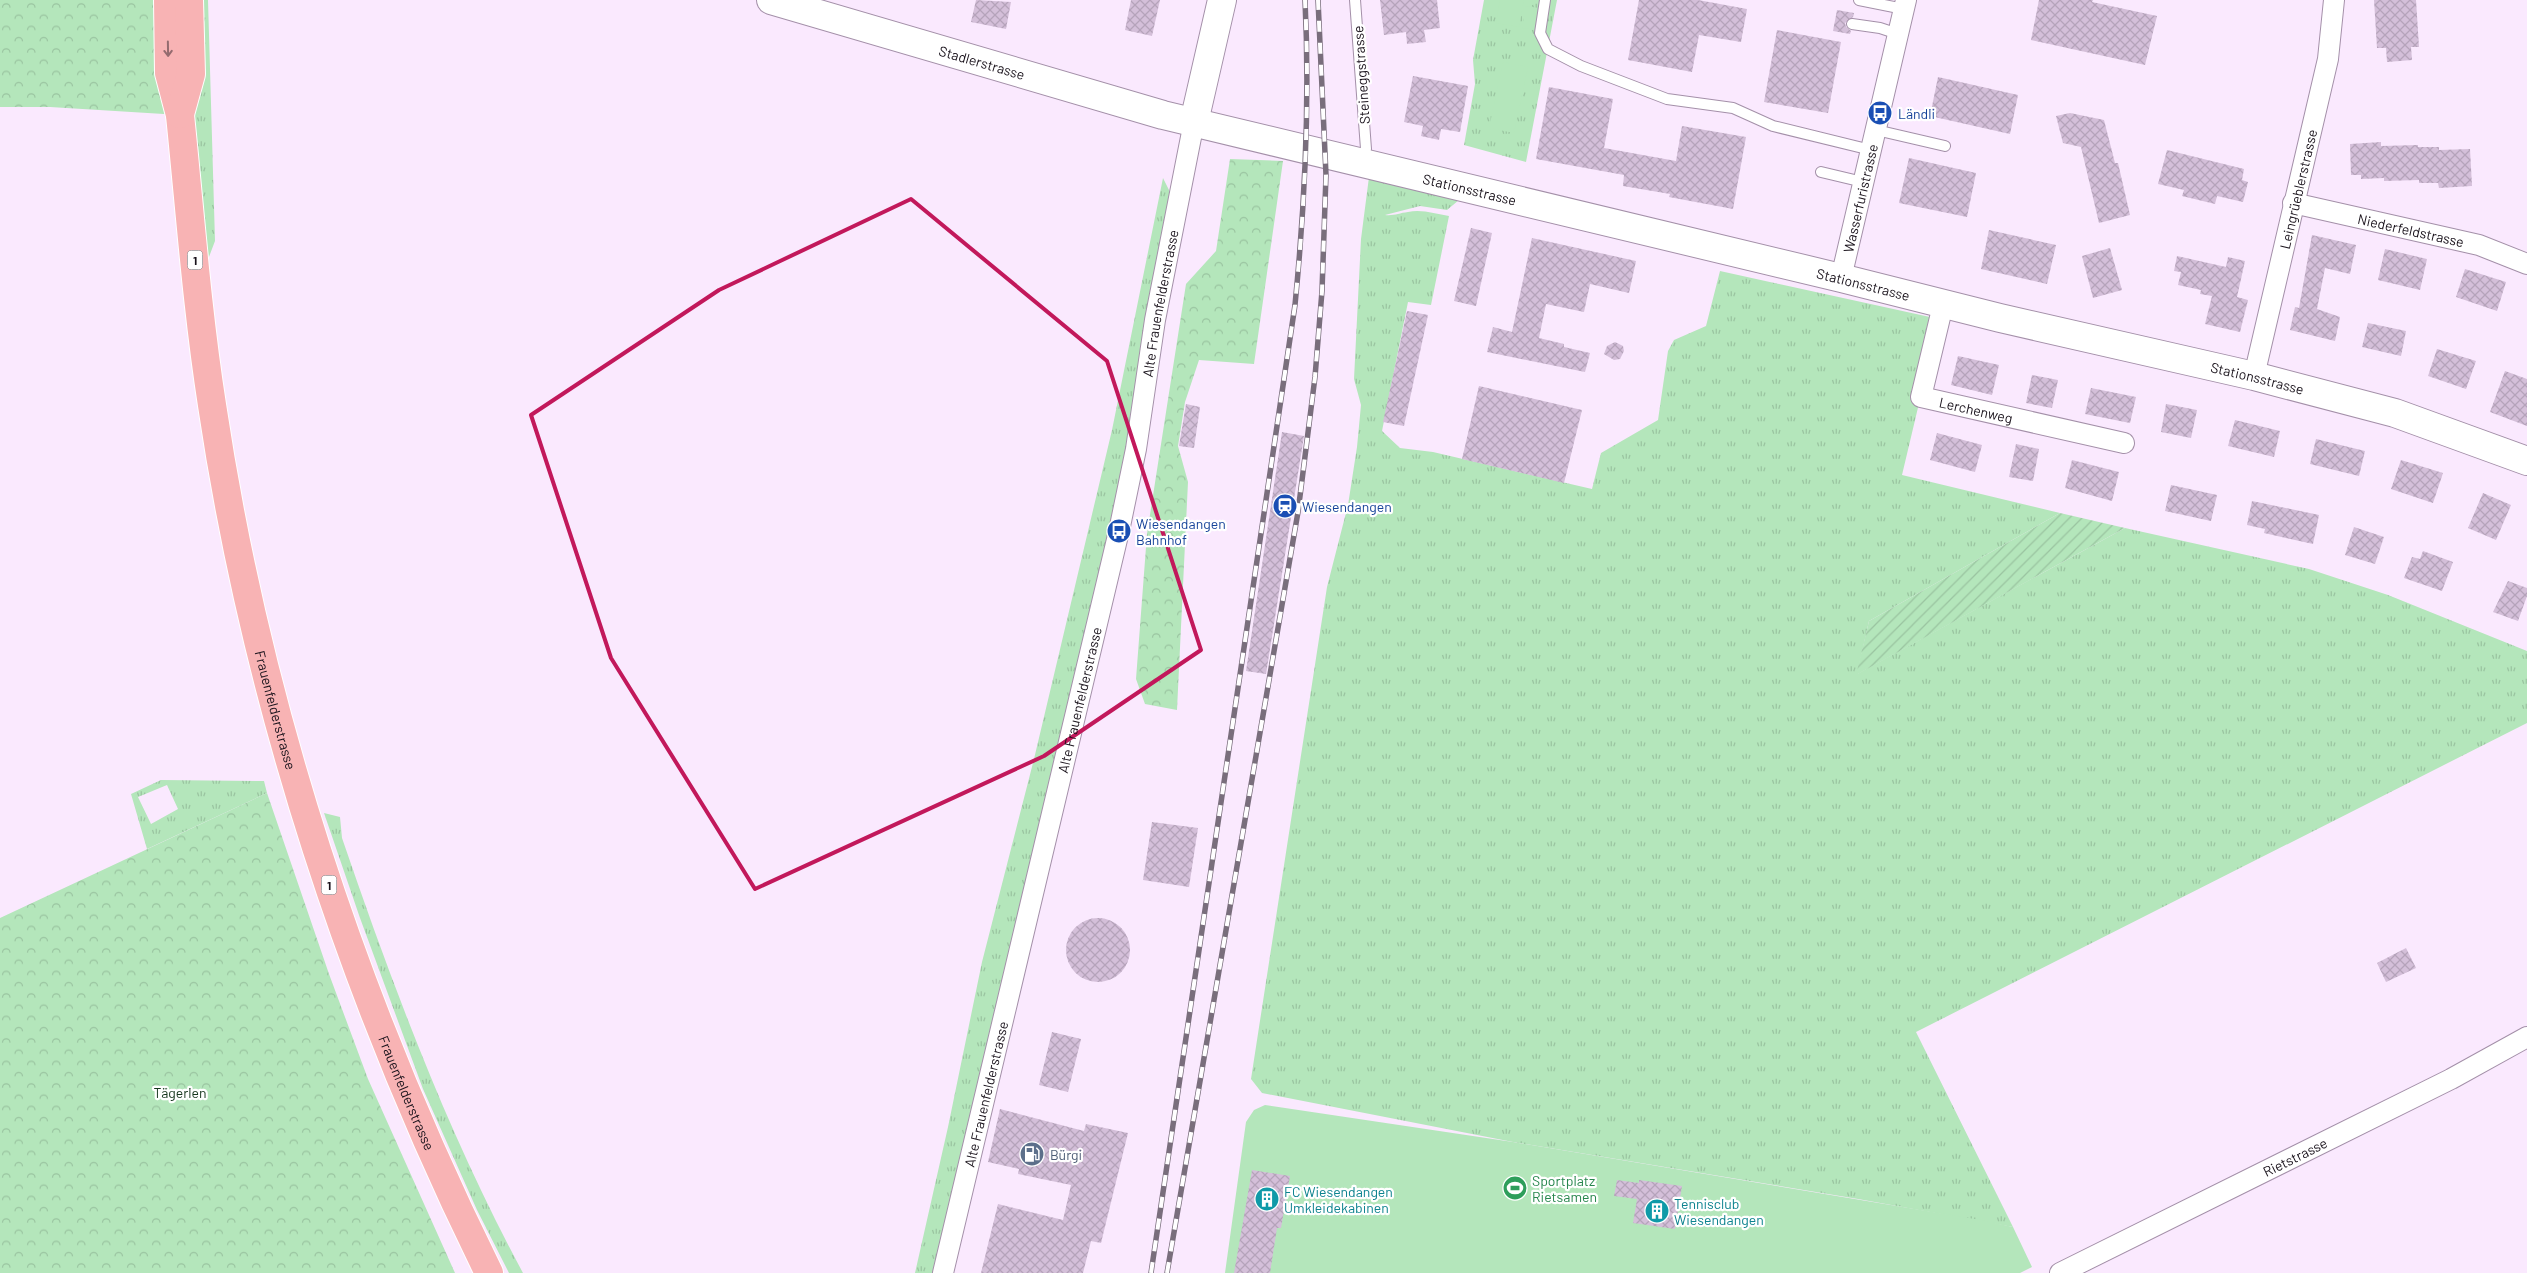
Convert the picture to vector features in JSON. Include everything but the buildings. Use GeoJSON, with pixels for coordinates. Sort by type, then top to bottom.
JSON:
{"type":"FeatureCollection","features":[{"type":"Feature","properties":{"kind":"main road","name":"Frauenfelderstrasse"},"geometry":{"type":"LineString","coordinates":[[168,0],[169,73],[180,115],[212,404],[255,630],[275,705],[340,922],[408,1097],[489,1273]]}},
{"type":"Feature","properties":{"kind":"main road","name":"Frauenfelderstrasse"},"geometry":{"type":"LineString","coordinates":[[180,115],[192,74],[189,0]]}},
{"type":"Feature","properties":{"kind":"main road","name":"Stadlerstrasse"},"geometry":{"type":"LineString","coordinates":[[771,0],[1194,122]]}},
{"type":"Feature","properties":{"kind":"main road"},"geometry":{"type":"LineString","coordinates":[[1194,122],[1222,0]]}},
{"type":"Feature","properties":{"kind":"main road","name":"Stationsstrasse"},"geometry":{"type":"LineString","coordinates":[[1194,122],[1841,278],[1943,305],[2254,376],[2395,413],[2527,461]]}},
{"type":"Feature","properties":{"kind":"street","name":"Leingrüeblerstrasse"},"geometry":{"type":"LineString","coordinates":[[2254,376],[2328,59],[2334,0]]}},
{"type":"Feature","properties":{"kind":"street","name":"Wasserfuristrasse"},"geometry":{"type":"LineString","coordinates":[[1841,278],[1905,4]]}},
{"type":"Feature","properties":{"kind":"street","name":"Alte Frauenfelderstrasse"},"geometry":{"type":"LineString","coordinates":[[943,1273],[1119,531],[1136,449],[1155,320],[1194,122]]}},
{"type":"Feature","properties":{"kind":"street","name":"Niederfeldstrasse"},"geometry":{"type":"LineString","coordinates":[[2293,203],[2479,245],[2527,264]]}},
{"type":"Feature","properties":{"kind":"street","name":"Lerchenweg"},"geometry":{"type":"LineString","coordinates":[[1943,305],[1922,398],[2124,443]]}},
{"type":"Feature","properties":{"kind":"street","name":"Rietstrasse"},"geometry":{"type":"LineString","coordinates":[[2060,1273],[2451,1079],[2527,1037]]}},
{"type":"Feature","properties":{"kind":"lane","name":"Steineggstrasse"},"geometry":{"type":"LineString","coordinates":[[1355,0],[1366,149]]}},
{"type":"Feature","properties":{"kind":"lane"},"geometry":{"type":"LineString","coordinates":[[1545,0],[1540,33],[1548,48],[1581,66],[1667,99],[1733,108],[1773,126],[1871,150]]}},
{"type":"Feature","properties":{"kind":"lane"},"geometry":{"type":"LineString","coordinates":[[1859,0],[1905,4]]}},
{"type":"Feature","properties":{"kind":"lane"},"geometry":{"type":"LineString","coordinates":[[1852,24],[1898,34]]}},
{"type":"Feature","properties":{"kind":"lane"},"geometry":{"type":"LineString","coordinates":[[1876,130],[1945,146]]}},
{"type":"Feature","properties":{"kind":"lane"},"geometry":{"type":"LineString","coordinates":[[1821,172],[1863,182]]}},
{"type":"Feature","properties":{"kind":"highlighted area"},"geometry":{"type":"Polygon","coordinates":[[[911,199],[1107,361],[1201,650],[1044,756],[755,889],[611,658],[531,415],[719,290],[911,199]]]}},
{"type":"Feature","properties":{"kind":"green space"},"geometry":{"type":"Polygon","coordinates":[[[0,0],[168,0],[180,115],[50,107],[0,107],[0,0]]]}},
{"type":"Feature","properties":{"kind":"green space"},"geometry":{"type":"Polygon","coordinates":[[[168,0],[208,0],[215,241],[198,286],[168,0]]]}},
{"type":"Feature","properties":{"kind":"green space"},"geometry":{"type":"Polygon","coordinates":[[[1484,0],[1557,0],[1526,162],[1464,145],[1475,84],[1473,60],[1484,0]]]}},
{"type":"Feature","properties":{"kind":"green space"},"geometry":{"type":"Polygon","coordinates":[[[1500,0],[1524,0],[1519,27],[1496,23],[1500,0]]]}},
{"type":"Feature","properties":{"kind":"green space"},"geometry":{"type":"Polygon","coordinates":[[[1526,6],[1539,8],[1536,30],[1522,28],[1526,6]]]}},
{"type":"Feature","properties":{"kind":"green space"},"geometry":{"type":"Polygon","coordinates":[[[1503,62],[1528,67],[1514,133],[1489,128],[1503,62]]]}},
{"type":"Feature","properties":{"kind":"green space"},"geometry":{"type":"Polygon","coordinates":[[[1230,159],[1283,161],[1254,364],[1199,360],[1185,402],[1178,446],[1188,482],[1177,710],[1145,704],[1136,679],[1147,534],[1186,284],[1216,251],[1230,159]]]}},
{"type":"Feature","properties":{"kind":"green space"},"geometry":{"type":"Polygon","coordinates":[[[1369,177],[1459,200],[1447,210],[1420,206],[1385,215],[1418,211],[1449,216],[1431,305],[1408,302],[1382,431],[1400,448],[1433,452],[1592,489],[1601,453],[1658,420],[1668,351],[1674,340],[1706,326],[1720,271],[1939,319],[1902,475],[2060,513],[1869,621],[1857,674],[2125,528],[2309,569],[2388,595],[2527,651],[2527,723],[1916,1032],[2013,1227],[1858,1199],[1513,1142],[1262,1093],[1251,1079],[1327,587],[1348,505],[1357,447],[1361,405],[1354,379],[1361,239],[1369,177]]]}},
{"type":"Feature","properties":{"kind":"green space"},"geometry":{"type":"Polygon","coordinates":[[[1163,178],[1169,190],[1173,237],[1136,449],[943,1273],[915,1273],[948,1127],[982,962],[1034,759],[1112,430],[1163,178]]]}},
{"type":"Feature","properties":{"kind":"green space"},"geometry":{"type":"Polygon","coordinates":[[[2060,513],[2125,528],[1856,675],[1869,621],[2060,513]]]}},
{"type":"Feature","properties":{"kind":"green space"},"geometry":{"type":"Polygon","coordinates":[[[161,780],[264,781],[267,793],[147,849],[131,794],[161,780]],[[167,785],[138,797],[151,824],[178,809],[167,785]]]}},
{"type":"Feature","properties":{"kind":"green space","name":"Tägerlen"},"geometry":{"type":"Polygon","coordinates":[[[267,793],[329,974],[368,1079],[455,1273],[0,1273],[0,918],[267,793]]]}},
{"type":"Feature","properties":{"kind":"green space"},"geometry":{"type":"Polygon","coordinates":[[[324,813],[340,817],[342,838],[381,949],[446,1114],[496,1221],[523,1273],[509,1273],[477,1210],[423,1089],[360,918],[324,813]]]}},
{"type":"Feature","properties":{"kind":"green space","name":"Sportplatz Rietsamen"},"geometry":{"type":"Polygon","coordinates":[[[1265,1105],[1513,1142],[1981,1220],[2013,1227],[2032,1267],[2020,1273],[1225,1273],[1246,1122],[1254,1110],[1265,1105]]]}},
{"type":"Feature","properties":{"kind":"railway"},"geometry":{"type":"LineString","coordinates":[[1151,1273],[1295,305],[1306,152],[1305,0]]}},
{"type":"Feature","properties":{"kind":"railway"},"geometry":{"type":"LineString","coordinates":[[1167,1273],[1298,512],[1315,377],[1322,291],[1326,175],[1318,0]]}},
{"type":"Feature","properties":{"kind":"place","name":"Ländli"},"geometry":{"type":"Point","coordinates":[1880,113]}},
{"type":"Feature","properties":{"kind":"place","name":"Wiesendangen"},"geometry":{"type":"Point","coordinates":[1285,506]}},
{"type":"Feature","properties":{"kind":"place","name":"Wiesendangen Bahnhof"},"geometry":{"type":"Point","coordinates":[1119,531]}},
{"type":"Feature","properties":{"kind":"place","name":"Bürgi"},"geometry":{"type":"Point","coordinates":[1032,1154]}},
{"type":"Feature","properties":{"kind":"place","name":"Sportplatz Rietsamen"},"geometry":{"type":"Point","coordinates":[1515,1188]}},
{"type":"Feature","properties":{"kind":"place","name":"FC Wiesendangen Umkleidekabinen"},"geometry":{"type":"Point","coordinates":[1267,1199]}},
{"type":"Feature","properties":{"kind":"place","name":"Tennisclub Wiesendangen"},"geometry":{"type":"Point","coordinates":[1657,1211]}}]}
